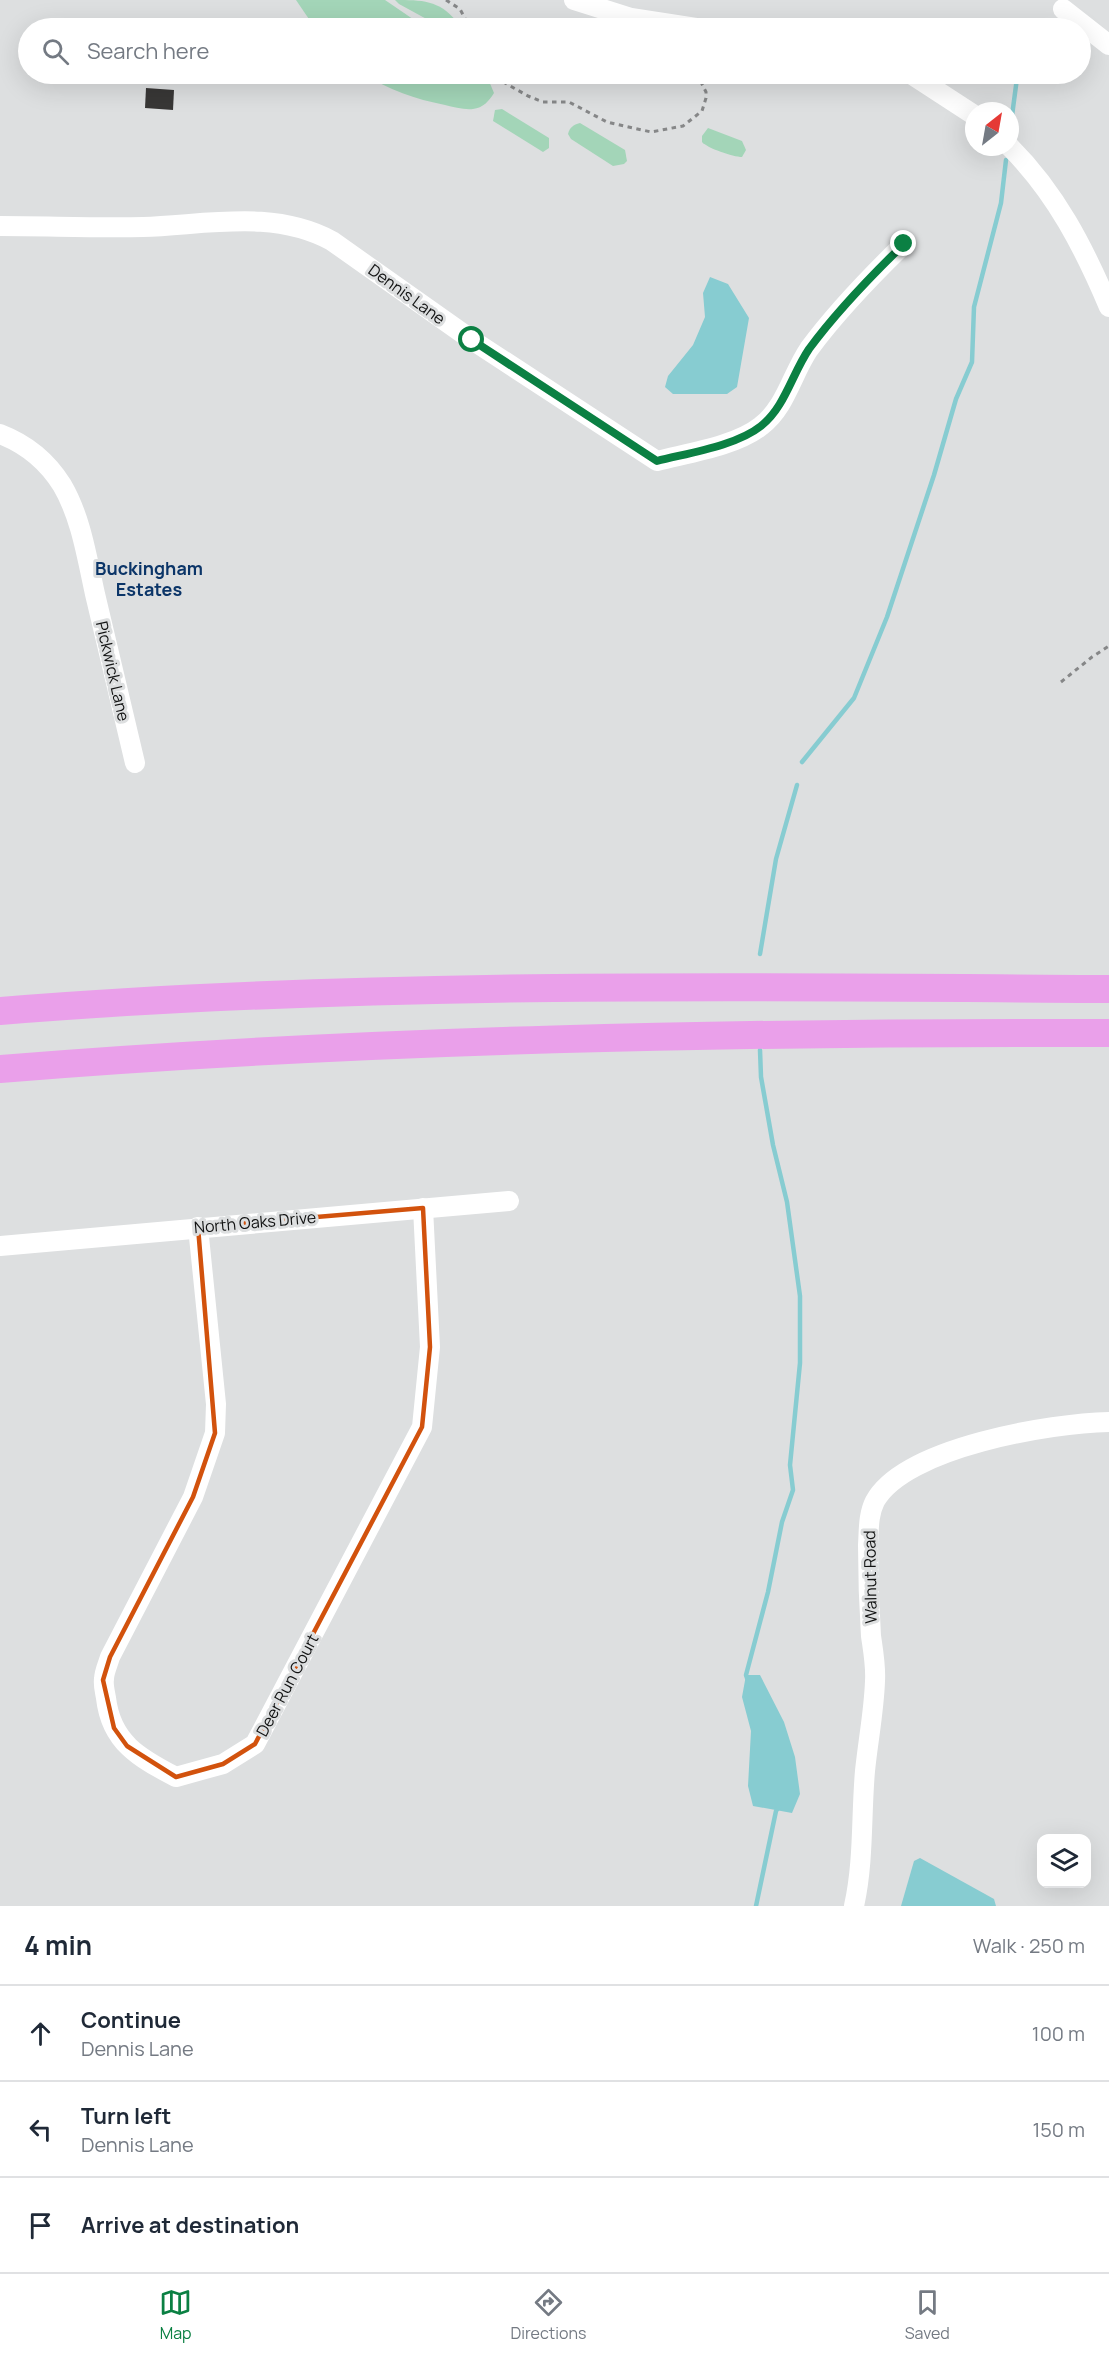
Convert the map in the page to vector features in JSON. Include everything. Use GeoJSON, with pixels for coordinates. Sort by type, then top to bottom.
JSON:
{"type":"FeatureCollection","features":[{"type":"Feature","properties":{"kind":"highway"},"geometry":{"type":"LineString","coordinates":[[0,1011],[295,992],[465,988],[597,986],[1109,989]]}},
{"type":"Feature","properties":{"kind":"highway"},"geometry":{"type":"LineString","coordinates":[[0,1069],[398,1044],[569,1038],[866,1032],[1109,1034]]}},
{"type":"Feature","properties":{"kind":"street"},"geometry":{"type":"LineString","coordinates":[[574,0],[631,18]]}},
{"type":"Feature","properties":{"kind":"street"},"geometry":{"type":"LineString","coordinates":[[1063,9],[1074,18]]}},
{"type":"Feature","properties":{"kind":"street"},"geometry":{"type":"LineString","coordinates":[[1091,31],[1109,45]]}},
{"type":"Feature","properties":{"kind":"street"},"geometry":{"type":"LineString","coordinates":[[926,84],[965,109]]}},
{"type":"Feature","properties":{"kind":"street"},"geometry":{"type":"LineString","coordinates":[[1018,156],[1049,192],[1071,225],[1109,307]]}},
{"type":"Feature","properties":{"kind":"street","name":"Dennis Lane"},"geometry":{"type":"LineString","coordinates":[[0,226],[143,226],[240,220],[272,222],[315,231],[472,340],[657,461],[730,442],[761,426],[780,404],[808,350],[867,279],[904,244]]}},
{"type":"Feature","properties":{"kind":"street","name":"Pickwick Lane"},"geometry":{"type":"LineString","coordinates":[[0,434],[22,444],[43,461],[63,486],[72,506],[83,543],[135,763]]}},
{"type":"Feature","properties":{"kind":"street","name":"North Oaks Drive"},"geometry":{"type":"LineString","coordinates":[[0,1246],[509,1201]]}},
{"type":"Feature","properties":{"kind":"street","name":"Deer Run Court"},"geometry":{"type":"LineString","coordinates":[[198,1227],[216,1404],[215,1433],[193,1497],[110,1657],[103,1680],[107,1708],[114,1728],[127,1746],[144,1760],[176,1777],[223,1764],[255,1744],[422,1427],[430,1347],[423,1208]]}},
{"type":"Feature","properties":{"kind":"street","name":"Walnut Road"},"geometry":{"type":"LineString","coordinates":[[854,1906],[862,1856],[865,1770],[876,1679],[868,1579],[869,1523],[875,1501],[884,1489],[919,1465],[967,1446],[1008,1434],[1045,1427],[1109,1422]]}},
{"type":"Feature","properties":{"kind":"path"},"geometry":{"type":"LineString","coordinates":[[446,0],[460,9],[465,18]]}},
{"type":"Feature","properties":{"kind":"path"},"geometry":{"type":"LineString","coordinates":[[508,84],[543,102],[569,102],[607,122],[651,132],[683,126],[702,111],[706,92],[702,84]]}},
{"type":"Feature","properties":{"kind":"path"},"geometry":{"type":"LineString","coordinates":[[1061,682],[1109,646]]}},
{"type":"Feature","properties":{"kind":"highlighted area"},"geometry":{"type":"Polygon","coordinates":[[[423,1208],[430,1347],[422,1427],[255,1744],[223,1764],[176,1777],[127,1746],[114,1728],[103,1680],[110,1657],[193,1497],[215,1433],[198,1227],[423,1208]]]}},
{"type":"Feature","properties":{"kind":"green space"},"geometry":{"type":"Polygon","coordinates":[[[296,0],[385,0],[411,18],[308,18],[296,0]]]}},
{"type":"Feature","properties":{"kind":"green space"},"geometry":{"type":"Polygon","coordinates":[[[395,0],[429,3],[443,9],[453,18],[425,18],[395,0]]]}},
{"type":"Feature","properties":{"kind":"green space"},"geometry":{"type":"Polygon","coordinates":[[[381,84],[490,84],[494,93],[480,107],[463,109],[423,100],[381,84]]]}},
{"type":"Feature","properties":{"kind":"green space"},"geometry":{"type":"Polygon","coordinates":[[[502,109],[549,138],[549,148],[543,152],[493,121],[495,110],[502,109]]]}},
{"type":"Feature","properties":{"kind":"green space"},"geometry":{"type":"Polygon","coordinates":[[[580,123],[625,150],[627,161],[624,164],[613,166],[571,139],[568,134],[570,130],[580,123]]]}},
{"type":"Feature","properties":{"kind":"green space"},"geometry":{"type":"Polygon","coordinates":[[[708,128],[742,141],[746,150],[742,157],[720,152],[702,142],[702,136],[708,128]]]}},
{"type":"Feature","properties":{"kind":"water"},"geometry":{"type":"Polygon","coordinates":[[[710,277],[728,284],[749,318],[737,387],[727,394],[673,394],[665,387],[668,376],[693,345],[705,317],[703,293],[710,277]]]}},
{"type":"Feature","properties":{"kind":"water"},"geometry":{"type":"Polygon","coordinates":[[[746,1675],[760,1675],[784,1722],[795,1757],[800,1794],[792,1813],[753,1806],[748,1786],[751,1731],[742,1697],[746,1675]]]}},
{"type":"Feature","properties":{"kind":"water"},"geometry":{"type":"Polygon","coordinates":[[[920,1858],[994,1899],[996,1906],[901,1906],[914,1861],[920,1858]]]}},
{"type":"Feature","properties":{"kind":"building"},"geometry":{"type":"Polygon","coordinates":[[[146,88],[174,90],[173,110],[145,108],[146,88]]]}},
{"type":"Feature","properties":{"kind":"waterway"},"geometry":{"type":"LineString","coordinates":[[1014,102],[1016,84]]}},
{"type":"Feature","properties":{"kind":"waterway"},"geometry":{"type":"LineString","coordinates":[[802,762],[854,698],[887,617],[934,475],[956,399],[972,362],[974,307],[1001,203],[1006,160]]}},
{"type":"Feature","properties":{"kind":"waterway"},"geometry":{"type":"LineString","coordinates":[[760,954],[776,859],[797,785]]}},
{"type":"Feature","properties":{"kind":"waterway"},"geometry":{"type":"LineString","coordinates":[[747,1678],[782,1522],[793,1490],[790,1465],[800,1363],[800,1296],[787,1202],[773,1145],[761,1077],[760,1050]]}},
{"type":"Feature","properties":{"kind":"waterway"},"geometry":{"type":"LineString","coordinates":[[756,1906],[776,1811],[779,1807]]}},
{"type":"Feature","properties":{"kind":"district","name":"Buckingham Estates"},"geometry":{"type":"Point","coordinates":[149,579]}},
{"type":"Feature","properties":{"kind":"route"},"geometry":{"type":"LineString","coordinates":[[472,340],[657,461],[730,442],[761,426],[785,395],[808,350],[867,279],[904,244]]}}]}
